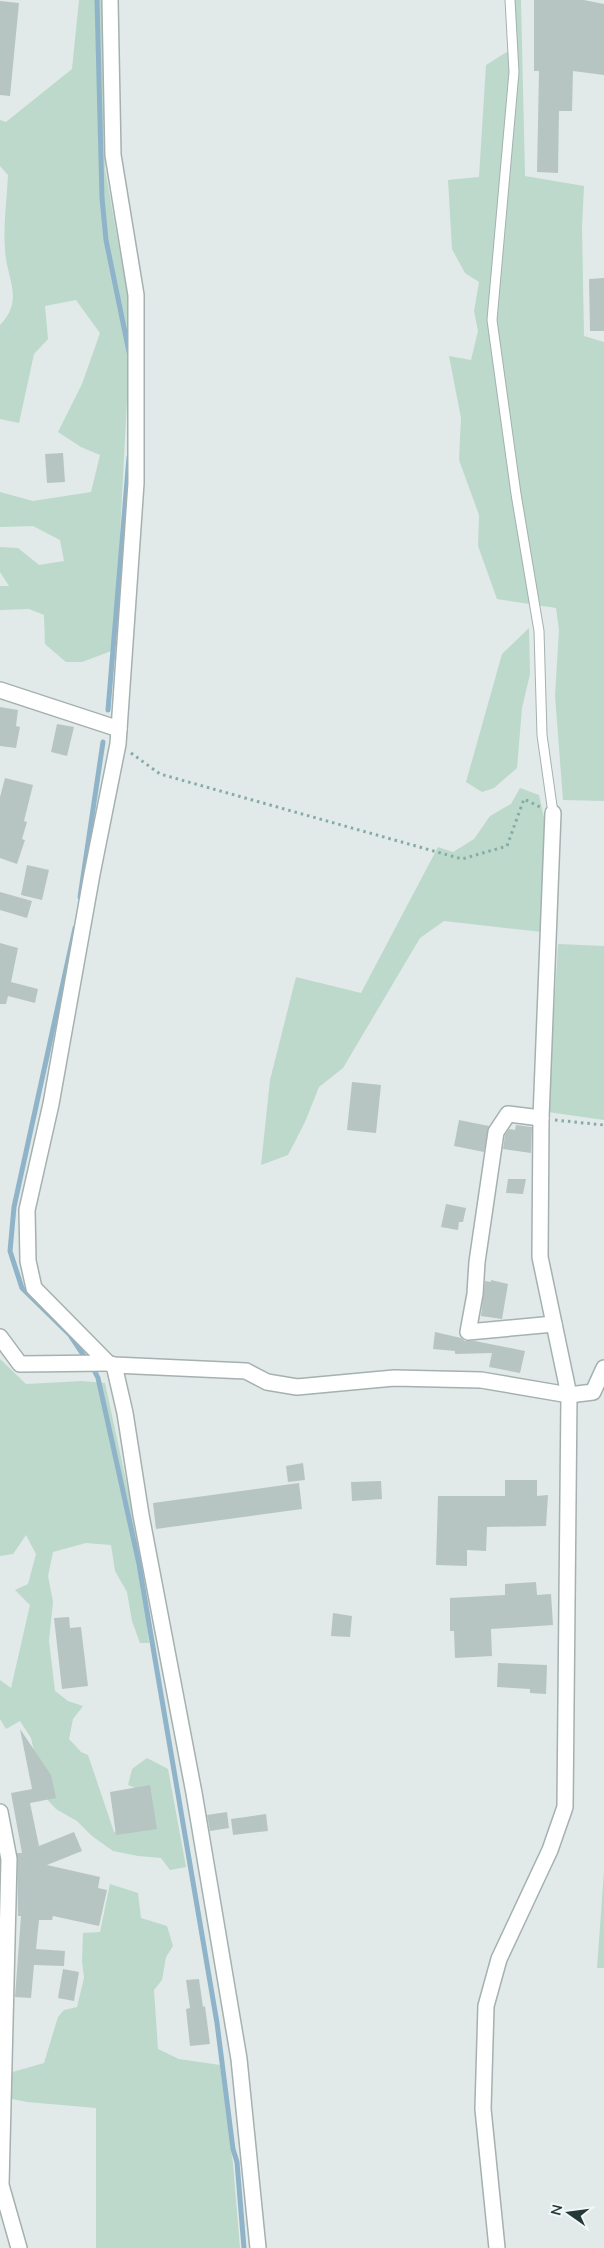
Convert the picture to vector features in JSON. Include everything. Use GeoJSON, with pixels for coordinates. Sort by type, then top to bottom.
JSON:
{"type":"FeatureCollection","features":[{"type":"Feature","properties":{"kind":"street"},"geometry":{"type":"LineString","coordinates":[[110,0],[112,155],[136,304],[136,483],[118,744],[92,874],[51,1104],[27,1210],[28,1261],[34,1288],[111,1364],[125,1413],[141,1515],[194,1793],[238,2059],[258,2248]]}},
{"type":"Feature","properties":{"kind":"street"},"geometry":{"type":"LineString","coordinates":[[0,690],[119,729]]}},
{"type":"Feature","properties":{"kind":"street"},"geometry":{"type":"LineString","coordinates":[[497,2248],[483,2109],[486,2006],[499,1959],[550,1850],[564,1807],[568,1395],[540,1257],[541,1118],[553,813]]}},
{"type":"Feature","properties":{"kind":"street"},"geometry":{"type":"LineString","coordinates":[[541,1118],[508,1114],[496,1132],[477,1262],[476,1294],[468,1332],[554,1324]]}},
{"type":"Feature","properties":{"kind":"street"},"geometry":{"type":"LineString","coordinates":[[0,1337],[20,1364],[111,1364],[246,1371],[266,1382],[297,1387],[394,1378],[481,1380],[568,1395],[593,1392],[604,1368]]}},
{"type":"Feature","properties":{"kind":"street"},"geometry":{"type":"LineString","coordinates":[[0,1812],[10,1859],[1,2184],[19,2248]]}},
{"type":"Feature","properties":{"kind":"lane"},"geometry":{"type":"LineString","coordinates":[[510,0],[514,72],[492,320],[516,494],[539,631],[542,735],[553,813]]}},
{"type":"Feature","properties":{"kind":"path"},"geometry":{"type":"LineString","coordinates":[[118,744],[160,774],[462,859],[507,846],[524,800],[553,813]]}},
{"type":"Feature","properties":{"kind":"path"},"geometry":{"type":"LineString","coordinates":[[541,1118],[604,1125]]}},
{"type":"Feature","properties":{"kind":"green space"},"geometry":{"type":"Polygon","coordinates":[[[79,0],[102,0],[105,169],[128,298],[127,400],[114,650],[82,662],[66,662],[45,644],[44,615],[29,609],[0,610],[0,586],[9,586],[0,572],[0,547],[18,548],[39,565],[64,561],[60,540],[33,526],[0,527],[0,492],[33,501],[91,492],[100,455],[81,447],[58,432],[82,384],[100,333],[76,300],[45,306],[48,339],[34,354],[19,423],[0,419],[0,325],[7,315],[13,297],[5,249],[8,175],[0,166],[0,120],[6,122],[72,69],[79,0]]]}},
{"type":"Feature","properties":{"kind":"green space"},"geometry":{"type":"Polygon","coordinates":[[[505,0],[521,0],[525,176],[584,186],[582,227],[584,336],[604,342],[604,801],[563,800],[555,696],[559,630],[556,608],[497,599],[478,546],[479,515],[459,460],[461,418],[449,356],[471,360],[478,331],[474,311],[479,282],[465,273],[452,249],[448,180],[479,177],[486,65],[515,47],[505,0]]]}},
{"type":"Feature","properties":{"kind":"green space"},"geometry":{"type":"Polygon","coordinates":[[[529,628],[530,674],[522,708],[517,768],[494,788],[482,792],[466,782],[502,654],[529,628]]]}},
{"type":"Feature","properties":{"kind":"green space"},"geometry":{"type":"Polygon","coordinates":[[[520,788],[539,795],[546,827],[542,932],[444,921],[420,938],[343,1068],[319,1087],[305,1122],[288,1155],[261,1165],[270,1080],[296,977],[361,993],[438,847],[453,852],[474,839],[490,816],[511,804],[520,788]]]}},
{"type":"Feature","properties":{"kind":"green space"},"geometry":{"type":"Polygon","coordinates":[[[558,944],[604,946],[604,1120],[548,1112],[558,944]]]}},
{"type":"Feature","properties":{"kind":"green space"},"geometry":{"type":"Polygon","coordinates":[[[0,1359],[26,1384],[82,1381],[105,1383],[141,1550],[149,1643],[140,1643],[132,1621],[127,1592],[115,1571],[111,1545],[86,1543],[53,1552],[48,1576],[53,1602],[49,1641],[55,1691],[68,1701],[83,1706],[73,1719],[69,1739],[81,1752],[88,1755],[114,1832],[151,1826],[140,1790],[128,1785],[132,1769],[147,1758],[168,1769],[186,1867],[170,1870],[161,1858],[113,1851],[92,1836],[77,1821],[56,1809],[45,1797],[31,1738],[20,1721],[6,1729],[0,1719],[0,1680],[11,1688],[30,1605],[15,1590],[28,1584],[36,1554],[26,1535],[13,1554],[0,1556],[0,1359]]]}},
{"type":"Feature","properties":{"kind":"green space"},"geometry":{"type":"Polygon","coordinates":[[[604,1871],[604,1968],[597,1968],[604,1871]]]}},
{"type":"Feature","properties":{"kind":"green space"},"geometry":{"type":"Polygon","coordinates":[[[110,1884],[138,1893],[141,1918],[167,1926],[173,1946],[166,1957],[162,1980],[154,1990],[158,2049],[179,2059],[220,2065],[233,2164],[240,2248],[96,2248],[96,2108],[12,2099],[9,2073],[44,2063],[58,2017],[64,2010],[77,2007],[84,1978],[82,1961],[83,1933],[100,1932],[110,1884]]]}},
{"type":"Feature","properties":{"kind":"building"},"geometry":{"type":"Polygon","coordinates":[[[534,0],[584,0],[604,4],[604,75],[573,71],[572,111],[559,111],[558,173],[537,172],[539,71],[534,71],[534,0]]]}},
{"type":"Feature","properties":{"kind":"building"},"geometry":{"type":"Polygon","coordinates":[[[0,1],[19,3],[10,96],[0,95],[0,1]]]}},
{"type":"Feature","properties":{"kind":"building"},"geometry":{"type":"Polygon","coordinates":[[[604,278],[604,331],[590,331],[589,279],[604,278]]]}},
{"type":"Feature","properties":{"kind":"building"},"geometry":{"type":"Polygon","coordinates":[[[63,453],[65,482],[47,483],[45,454],[63,453]]]}},
{"type":"Feature","properties":{"kind":"building"},"geometry":{"type":"Polygon","coordinates":[[[0,707],[18,710],[16,726],[20,727],[16,748],[0,746],[0,707]]]}},
{"type":"Feature","properties":{"kind":"building"},"geometry":{"type":"Polygon","coordinates":[[[57,724],[74,727],[67,756],[51,752],[57,724]]]}},
{"type":"Feature","properties":{"kind":"building"},"geometry":{"type":"Polygon","coordinates":[[[5,778],[33,785],[24,821],[27,822],[22,839],[25,840],[17,864],[0,858],[0,797],[5,778]]]}},
{"type":"Feature","properties":{"kind":"building"},"geometry":{"type":"Polygon","coordinates":[[[27,865],[49,870],[42,900],[21,895],[27,865]]]}},
{"type":"Feature","properties":{"kind":"building"},"geometry":{"type":"Polygon","coordinates":[[[0,892],[32,901],[27,918],[0,910],[0,892]]]}},
{"type":"Feature","properties":{"kind":"building"},"geometry":{"type":"Polygon","coordinates":[[[0,943],[18,948],[11,982],[38,989],[35,1003],[8,996],[6,1004],[0,1004],[0,943]]]}},
{"type":"Feature","properties":{"kind":"building"},"geometry":{"type":"Polygon","coordinates":[[[352,1082],[381,1085],[376,1133],[347,1130],[352,1082]]]}},
{"type":"Feature","properties":{"kind":"building"},"geometry":{"type":"Polygon","coordinates":[[[459,1120],[489,1126],[484,1152],[454,1146],[459,1120]]]}},
{"type":"Feature","properties":{"kind":"building"},"geometry":{"type":"Polygon","coordinates":[[[516,1125],[532,1127],[531,1153],[503,1149],[505,1135],[509,1129],[515,1130],[516,1125]]]}},
{"type":"Feature","properties":{"kind":"building"},"geometry":{"type":"Polygon","coordinates":[[[508,1179],[526,1179],[523,1194],[506,1193],[508,1179]]]}},
{"type":"Feature","properties":{"kind":"building"},"geometry":{"type":"Polygon","coordinates":[[[446,1204],[466,1208],[463,1222],[459,1222],[458,1230],[441,1227],[446,1204]]]}},
{"type":"Feature","properties":{"kind":"building"},"geometry":{"type":"Polygon","coordinates":[[[491,1280],[508,1284],[502,1319],[481,1316],[485,1281],[491,1282],[491,1280]]]}},
{"type":"Feature","properties":{"kind":"building"},"geometry":{"type":"Polygon","coordinates":[[[435,1332],[461,1338],[465,1341],[475,1341],[525,1351],[520,1373],[489,1367],[492,1353],[455,1354],[455,1351],[433,1349],[435,1332]]]}},
{"type":"Feature","properties":{"kind":"building"},"geometry":{"type":"Polygon","coordinates":[[[303,1463],[305,1480],[288,1482],[286,1466],[303,1463]]]}},
{"type":"Feature","properties":{"kind":"building"},"geometry":{"type":"Polygon","coordinates":[[[505,1480],[537,1480],[537,1496],[548,1495],[546,1526],[487,1527],[486,1551],[467,1550],[467,1566],[436,1565],[438,1496],[505,1496],[505,1480]]]}},
{"type":"Feature","properties":{"kind":"building"},"geometry":{"type":"Polygon","coordinates":[[[381,1481],[382,1499],[352,1501],[351,1482],[381,1481]]]}},
{"type":"Feature","properties":{"kind":"building"},"geometry":{"type":"Polygon","coordinates":[[[299,1483],[302,1509],[156,1529],[153,1503],[299,1483]]]}},
{"type":"Feature","properties":{"kind":"building"},"geometry":{"type":"Polygon","coordinates":[[[536,1582],[537,1595],[551,1594],[553,1625],[491,1629],[492,1656],[455,1658],[454,1631],[450,1631],[450,1598],[505,1595],[505,1584],[536,1582]]]}},
{"type":"Feature","properties":{"kind":"building"},"geometry":{"type":"Polygon","coordinates":[[[333,1613],[352,1616],[350,1637],[331,1636],[333,1613]]]}},
{"type":"Feature","properties":{"kind":"building"},"geometry":{"type":"Polygon","coordinates":[[[69,1617],[70,1628],[81,1627],[88,1686],[62,1689],[54,1618],[69,1617]]]}},
{"type":"Feature","properties":{"kind":"building"},"geometry":{"type":"Polygon","coordinates":[[[498,1663],[547,1665],[546,1694],[530,1693],[530,1689],[497,1687],[498,1663]]]}},
{"type":"Feature","properties":{"kind":"building"},"geometry":{"type":"Polygon","coordinates":[[[20,1729],[51,1775],[56,1798],[30,1803],[39,1846],[74,1832],[82,1851],[47,1865],[100,1877],[98,1888],[107,1890],[99,1926],[53,1916],[52,1920],[39,1920],[36,1949],[65,1951],[64,1966],[34,1965],[31,1998],[15,1997],[21,1916],[18,1916],[17,1853],[22,1853],[11,1793],[32,1789],[20,1729]]]}},
{"type":"Feature","properties":{"kind":"building"},"geometry":{"type":"Polygon","coordinates":[[[150,1785],[157,1829],[116,1835],[110,1792],[150,1785]]]}},
{"type":"Feature","properties":{"kind":"building"},"geometry":{"type":"Polygon","coordinates":[[[227,1812],[229,1828],[210,1831],[207,1815],[227,1812]]]}},
{"type":"Feature","properties":{"kind":"building"},"geometry":{"type":"Polygon","coordinates":[[[266,1814],[268,1831],[233,1835],[231,1819],[266,1814]]]}},
{"type":"Feature","properties":{"kind":"building"},"geometry":{"type":"Polygon","coordinates":[[[63,1969],[79,1972],[74,2001],[58,1998],[63,1969]]]}},
{"type":"Feature","properties":{"kind":"building"},"geometry":{"type":"Polygon","coordinates":[[[199,1979],[210,2044],[190,2046],[186,2009],[190,2008],[186,1980],[199,1979]]]}},
{"type":"Feature","properties":{"kind":"waterway"},"geometry":{"type":"LineString","coordinates":[[97,0],[102,198],[106,240],[129,352]]}},
{"type":"Feature","properties":{"kind":"waterway"},"geometry":{"type":"LineString","coordinates":[[108,710],[129,457]]}},
{"type":"Feature","properties":{"kind":"waterway"},"geometry":{"type":"LineString","coordinates":[[80,897],[103,742]]}},
{"type":"Feature","properties":{"kind":"waterway"},"geometry":{"type":"LineString","coordinates":[[75,928],[14,1207],[10,1251],[22,1288],[70,1335],[84,1356]]}},
{"type":"Feature","properties":{"kind":"waterway"},"geometry":{"type":"LineString","coordinates":[[95,1372],[98,1378],[139,1564],[217,2023],[233,2149],[237,2162],[244,2248]]}}]}
